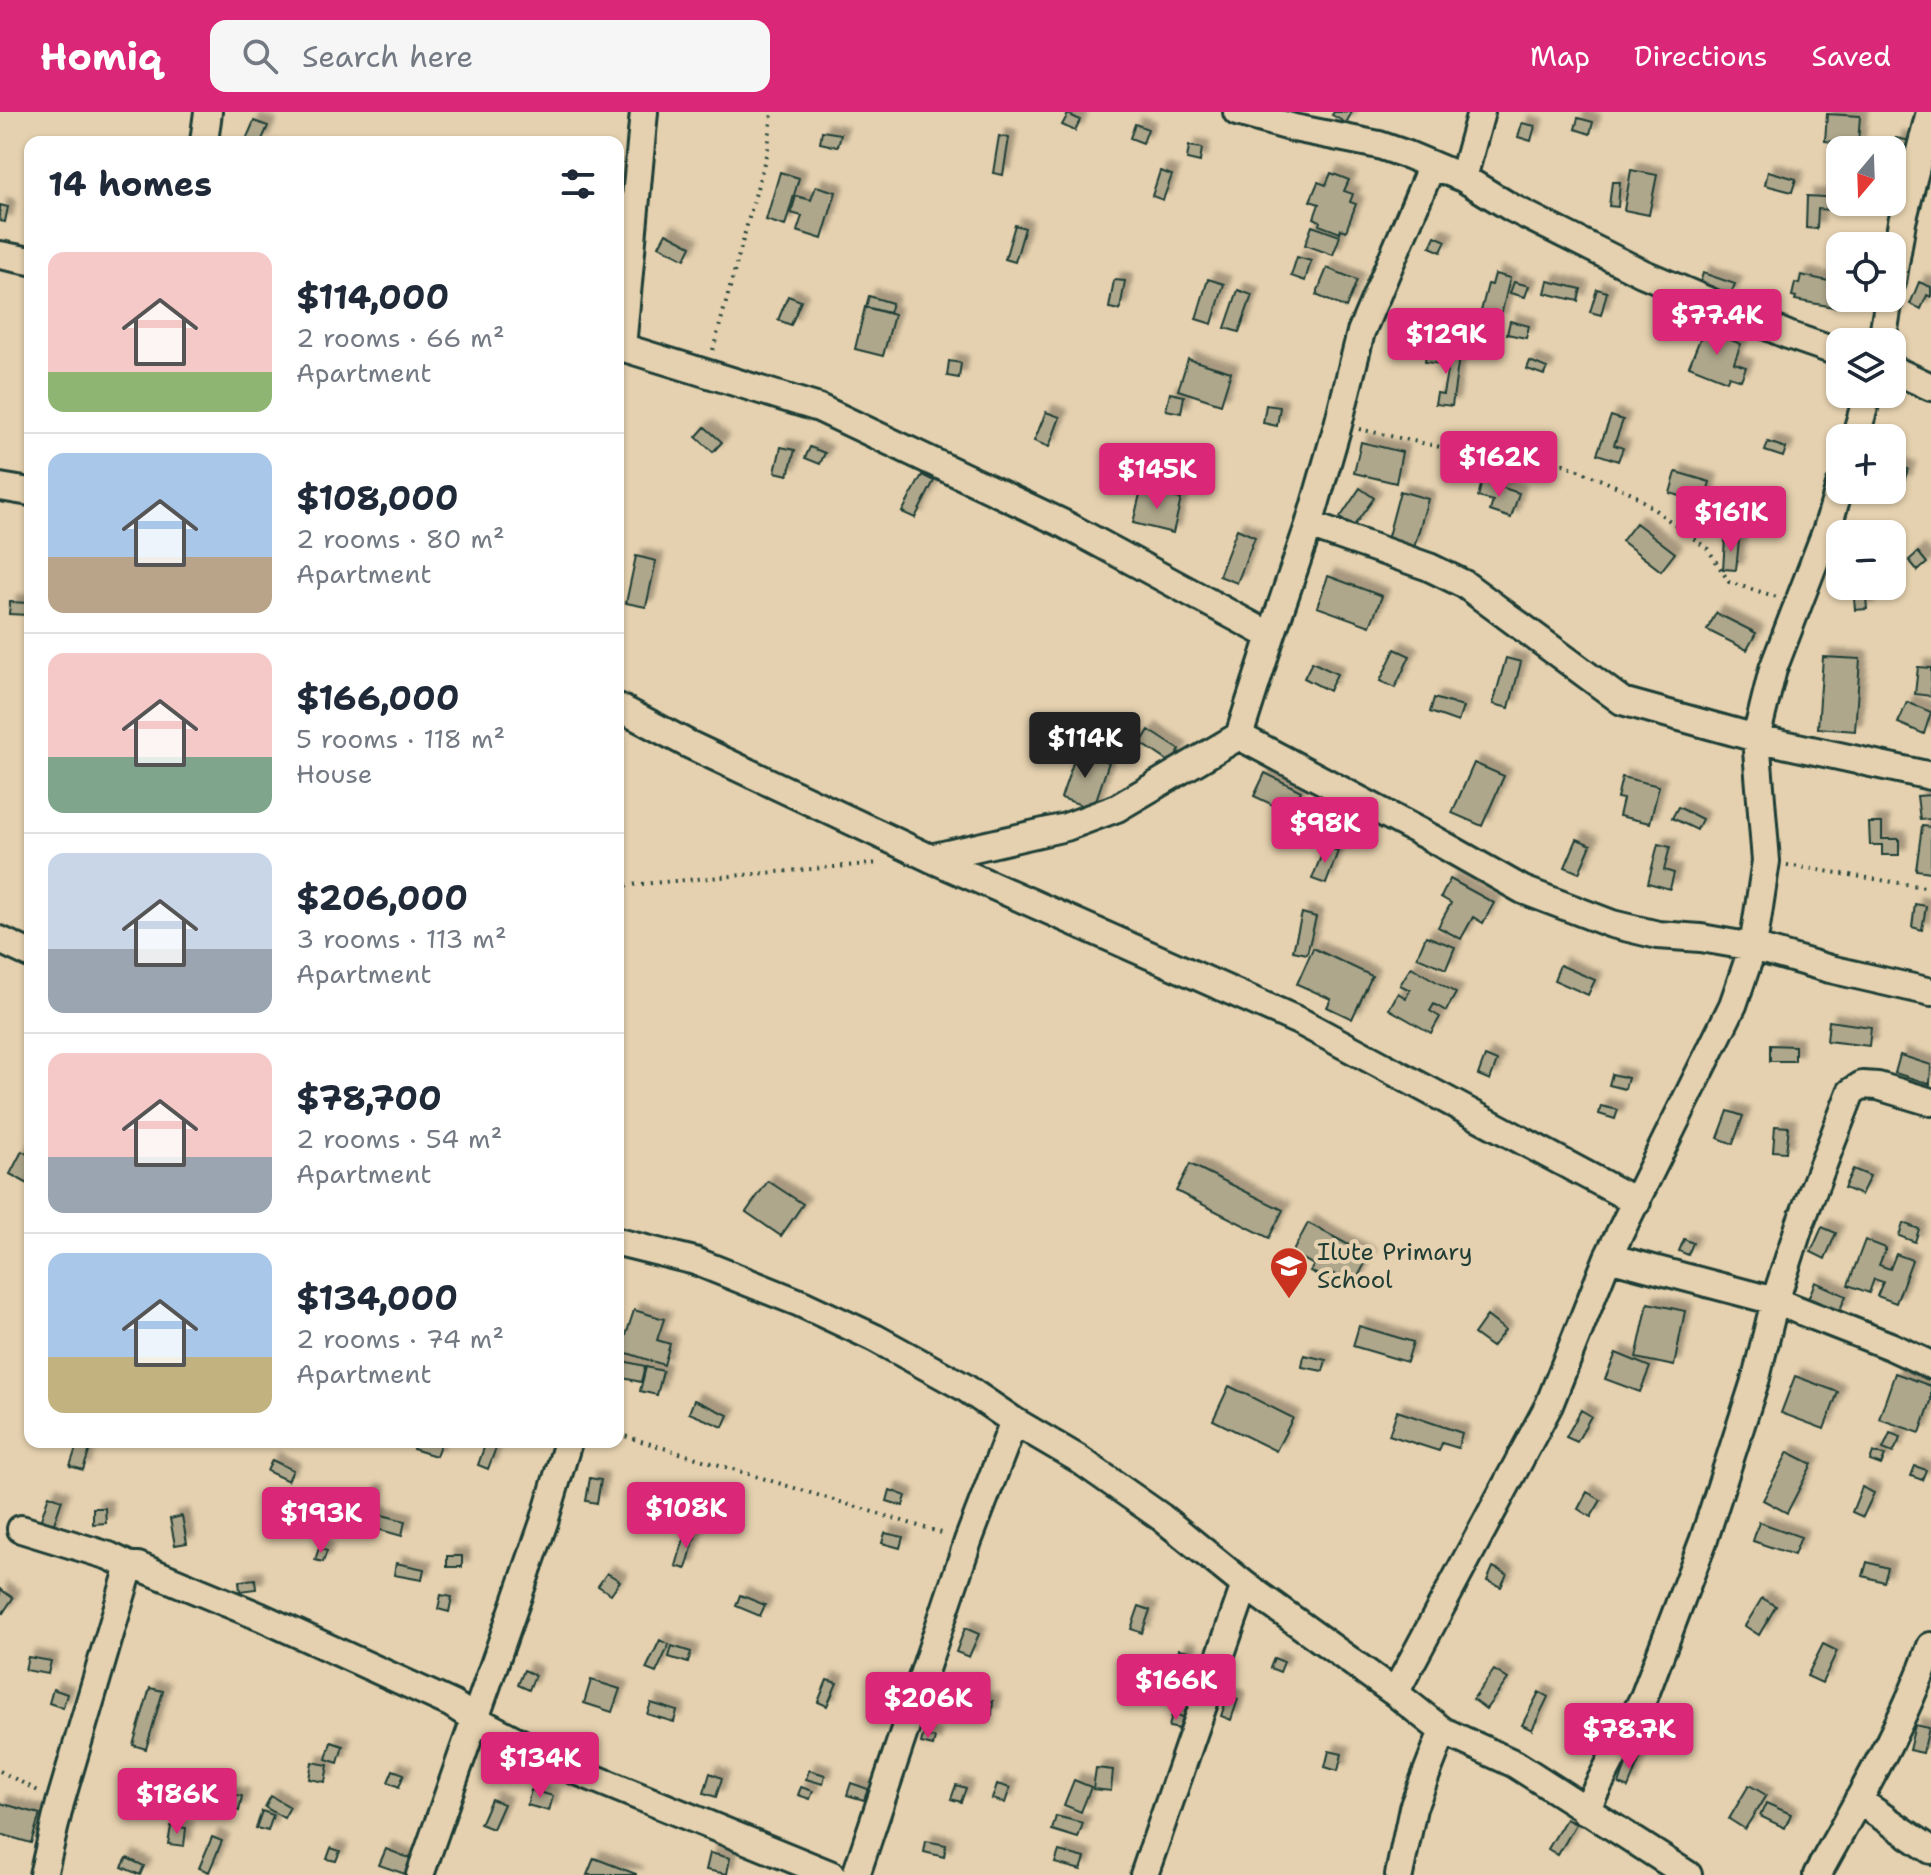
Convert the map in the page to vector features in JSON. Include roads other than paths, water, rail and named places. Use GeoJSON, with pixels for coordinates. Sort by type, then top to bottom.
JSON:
{"type":"FeatureCollection","features":[{"type":"Feature","properties":{"kind":"street"},"geometry":{"type":"LineString","coordinates":[[205,136],[208,112]]}},
{"type":"Feature","properties":{"kind":"street"},"geometry":{"type":"LineString","coordinates":[[624,308],[644,112]]}},
{"type":"Feature","properties":{"kind":"street"},"geometry":{"type":"LineString","coordinates":[[1237,112],[1294,128],[1379,145],[1432,165],[1463,178],[1596,252],[1788,335],[1826,348]]}},
{"type":"Feature","properties":{"kind":"street"},"geometry":{"type":"LineString","coordinates":[[1463,178],[1481,112]]}},
{"type":"Feature","properties":{"kind":"street"},"geometry":{"type":"LineString","coordinates":[[1900,232],[1930,112]]}},
{"type":"Feature","properties":{"kind":"street"},"geometry":{"type":"LineString","coordinates":[[930,858],[1066,827],[1117,808],[1239,736],[1309,525],[1361,332],[1432,165]]}},
{"type":"Feature","properties":{"kind":"street"},"geometry":{"type":"LineString","coordinates":[[0,255],[24,260]]}},
{"type":"Feature","properties":{"kind":"street"},"geometry":{"type":"LineString","coordinates":[[624,348],[819,408],[1064,524],[1271,636]]}},
{"type":"Feature","properties":{"kind":"street"},"geometry":{"type":"LineString","coordinates":[[1906,375],[1931,387]]}},
{"type":"Feature","properties":{"kind":"street"},"geometry":{"type":"LineString","coordinates":[[0,487],[24,491]]}},
{"type":"Feature","properties":{"kind":"street"},"geometry":{"type":"LineString","coordinates":[[1395,1693],[1549,1405],[1608,1257],[1733,1005],[1753,947],[1766,861],[1756,738],[1773,669],[1834,504]]}},
{"type":"Feature","properties":{"kind":"street"},"geometry":{"type":"LineString","coordinates":[[1309,525],[1429,567],[1464,584],[1622,701],[1756,738],[1931,776]]}},
{"type":"Feature","properties":{"kind":"street"},"geometry":{"type":"LineString","coordinates":[[624,710],[688,744],[930,858],[1301,1022],[1637,1202]]}},
{"type":"Feature","properties":{"kind":"street"},"geometry":{"type":"LineString","coordinates":[[1239,736],[1523,890],[1612,924],[1658,935],[1701,938],[1753,947],[1830,969],[1931,992]]}},
{"type":"Feature","properties":{"kind":"street"},"geometry":{"type":"LineString","coordinates":[[0,940],[24,951]]}},
{"type":"Feature","properties":{"kind":"street"},"geometry":{"type":"LineString","coordinates":[[1585,1811],[1644,1697],[1699,1554],[1756,1378],[1775,1301],[1800,1224],[1851,1092],[1862,1085],[1878,1086],[1931,1102]]}},
{"type":"Feature","properties":{"kind":"street"},"geometry":{"type":"LineString","coordinates":[[624,1243],[695,1261],[800,1303],[909,1356],[964,1387],[1077,1458],[1149,1508],[1245,1585],[1443,1731],[1515,1764],[1688,1875]]}},
{"type":"Feature","properties":{"kind":"street"},"geometry":{"type":"LineString","coordinates":[[1608,1257],[1775,1301],[1931,1365]]}},
{"type":"Feature","properties":{"kind":"street"},"geometry":{"type":"LineString","coordinates":[[856,1875],[968,1541],[1014,1421]]}},
{"type":"Feature","properties":{"kind":"street"},"geometry":{"type":"LineString","coordinates":[[420,1875],[544,1522],[566,1448]]}},
{"type":"Feature","properties":{"kind":"street"},"geometry":{"type":"LineString","coordinates":[[21,1529],[109,1556],[130,1566],[138,1566],[261,1617],[452,1704],[569,1768],[832,1875]]}},
{"type":"Feature","properties":{"kind":"street"},"geometry":{"type":"LineString","coordinates":[[43,1875],[60,1803],[130,1566]]}},
{"type":"Feature","properties":{"kind":"street"},"geometry":{"type":"LineString","coordinates":[[1144,1875],[1245,1585]]}},
{"type":"Feature","properties":{"kind":"street"},"geometry":{"type":"LineString","coordinates":[[1817,1875],[1918,1682],[1931,1646]]}},
{"type":"Feature","properties":{"kind":"street"},"geometry":{"type":"LineString","coordinates":[[1399,1875],[1413,1808],[1443,1731]]}},
{"type":"Feature","properties":{"kind":"street"},"geometry":{"type":"LineString","coordinates":[[1858,1800],[1931,1850]]}},
{"type":"Feature","properties":{"kind":"place","name":"Ilute Primary School"},"geometry":{"type":"Point","coordinates":[1289,1300]}}]}
